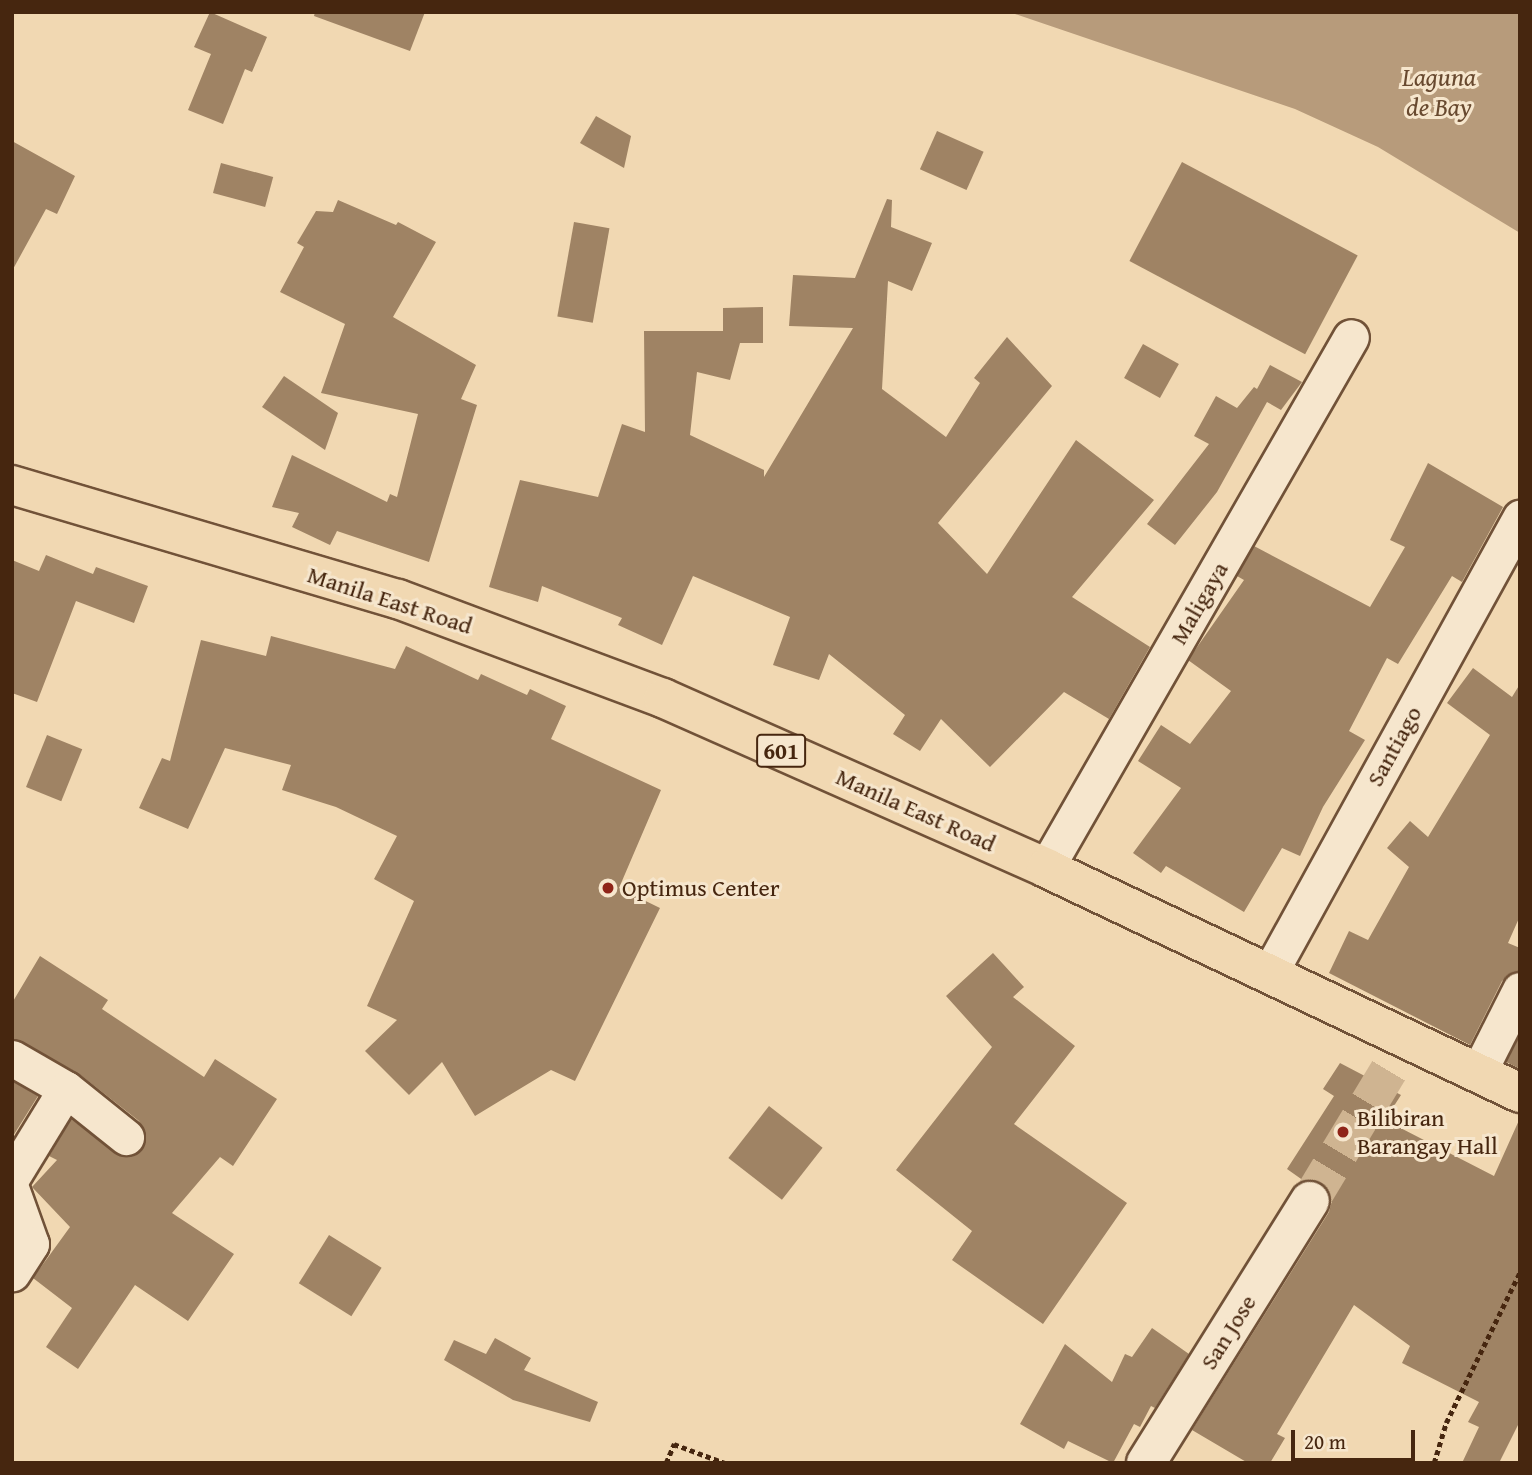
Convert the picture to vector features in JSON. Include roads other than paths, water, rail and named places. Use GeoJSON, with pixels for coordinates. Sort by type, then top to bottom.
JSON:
{"type":"FeatureCollection","features":[{"type":"Feature","properties":{"kind":"main road","name":"Manila East Road"},"geometry":{"type":"LineString","coordinates":[[12,485],[398,599],[663,698],[1046,868],[1520,1093]]}},
{"type":"Feature","properties":{"kind":"street","name":"Maligaya"},"geometry":{"type":"LineString","coordinates":[[1046,868],[1351,337]]}},
{"type":"Feature","properties":{"kind":"street","name":"Santiago"},"geometry":{"type":"LineString","coordinates":[[1269,974],[1520,518]]}},
{"type":"Feature","properties":{"kind":"street"},"geometry":{"type":"LineString","coordinates":[[1478,1073],[1520,990]]}},
{"type":"Feature","properties":{"kind":"street"},"geometry":{"type":"LineString","coordinates":[[12,1058],[66,1088],[126,1137]]}},
{"type":"Feature","properties":{"kind":"street"},"geometry":{"type":"LineString","coordinates":[[12,1177],[66,1088]]}},
{"type":"Feature","properties":{"kind":"street"},"geometry":{"type":"LineString","coordinates":[[12,1191],[31,1244],[12,1273]]}},
{"type":"Feature","properties":{"kind":"street","name":"San Jose"},"geometry":{"type":"LineString","coordinates":[[1146,1463],[1310,1201]]}},
{"type":"Feature","properties":{"kind":"water","name":"Laguna de Bay"},"geometry":{"type":"Polygon","coordinates":[[[1009,12],[1520,12],[1520,233],[1378,147],[1295,109],[1009,12]]]}},
{"type":"Feature","properties":{"kind":"tunnel"},"geometry":{"type":"LineString","coordinates":[[1310,1201],[1406,1042]]}},
{"type":"Feature","properties":{"kind":"place","name":"Optimus Center"},"geometry":{"type":"Point","coordinates":[608,888]}},
{"type":"Feature","properties":{"kind":"place","name":"Bilibiran Barangay Hall"},"geometry":{"type":"Point","coordinates":[1343,1132]}}]}
